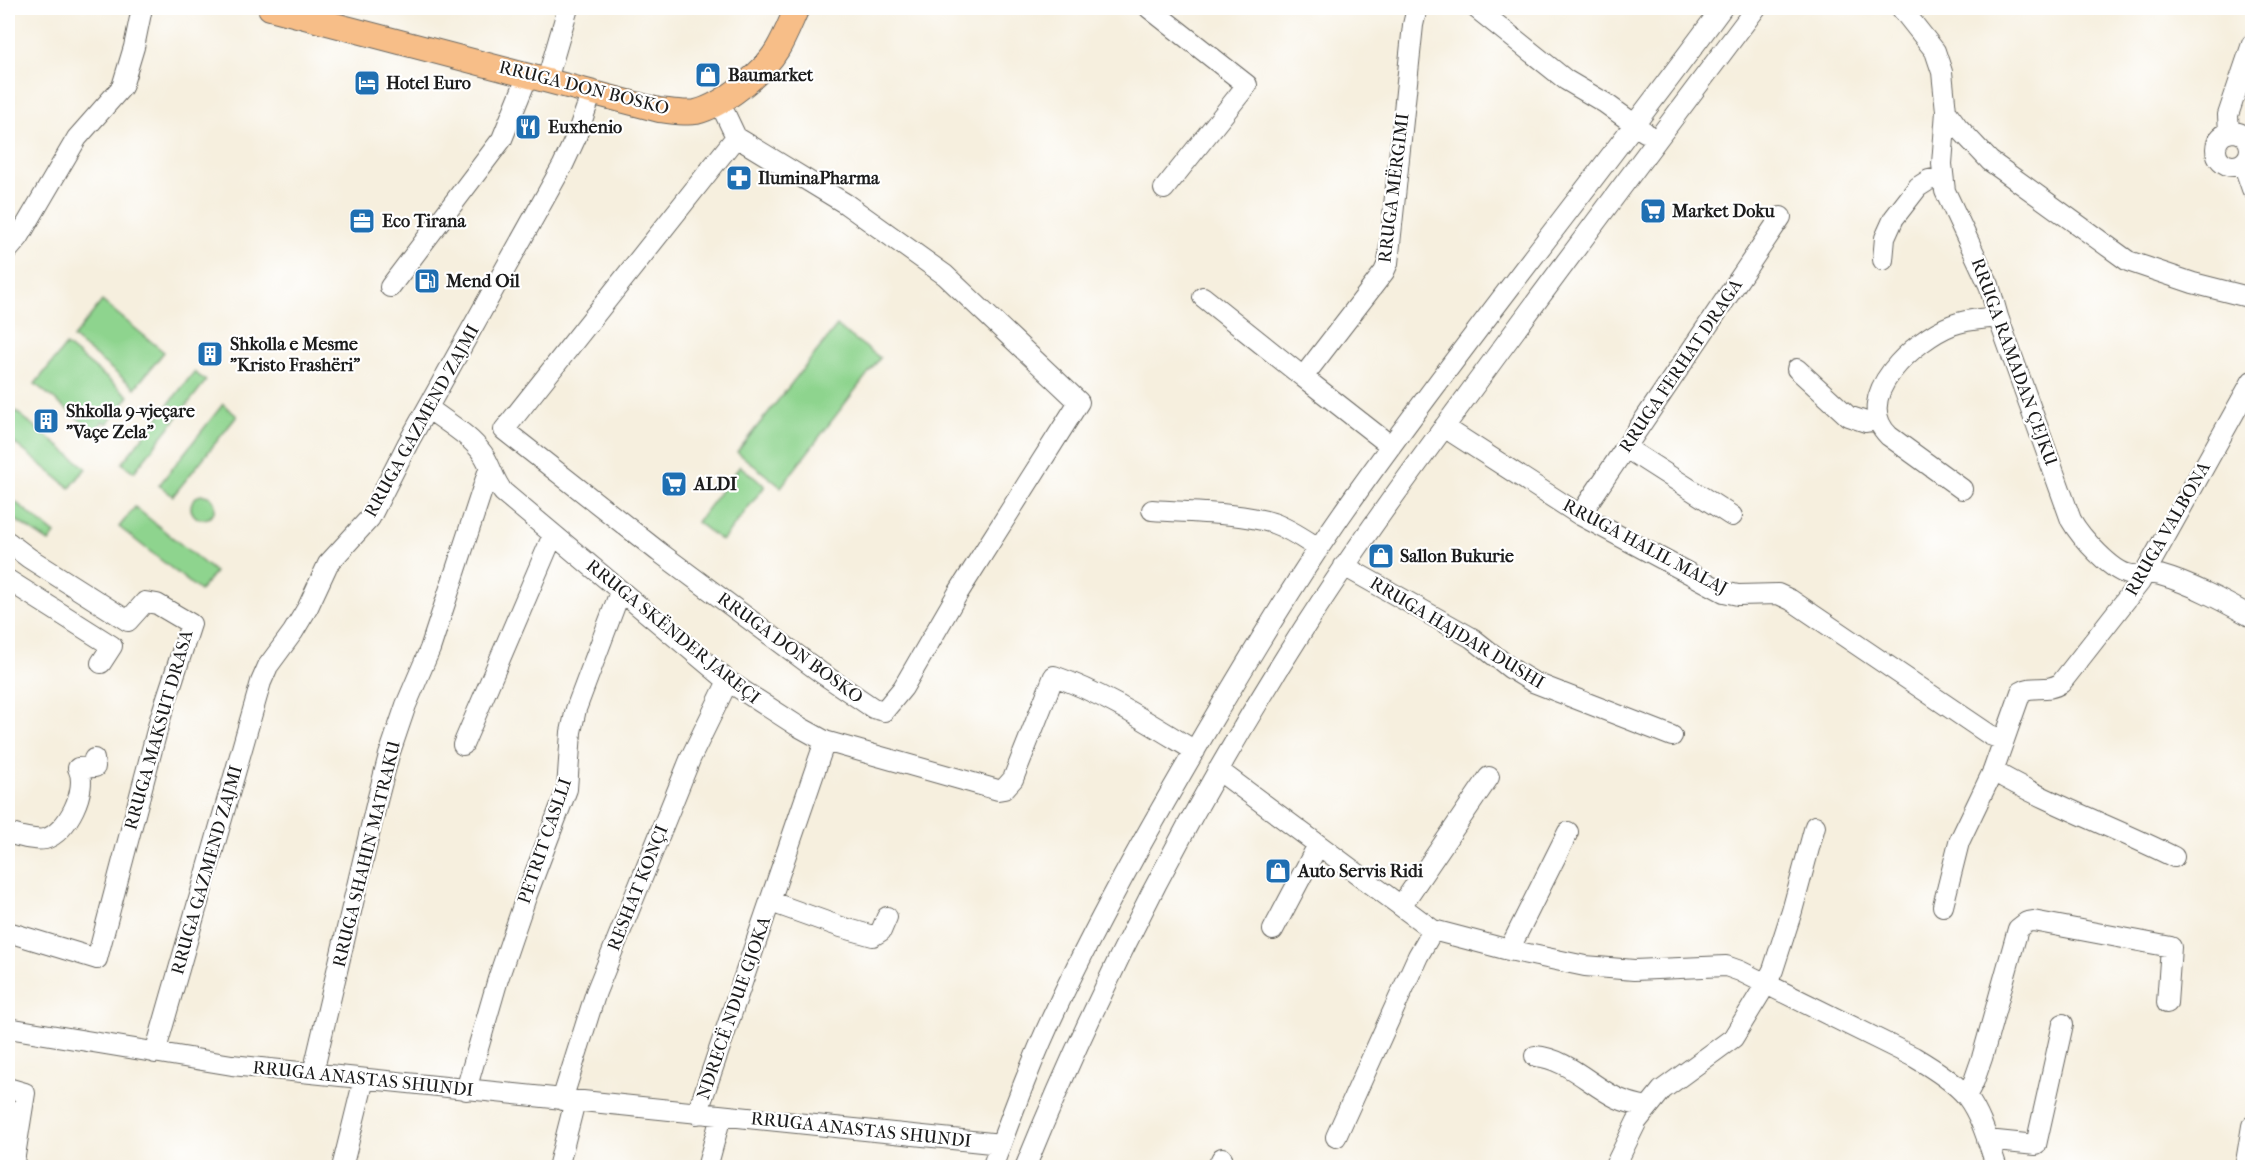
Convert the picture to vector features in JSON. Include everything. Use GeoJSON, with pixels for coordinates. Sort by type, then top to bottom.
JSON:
{"type":"FeatureCollection","features":[{"type":"Feature","properties":{"kind":"main road","name":"RRUGA DON BOSKO"},"geometry":{"type":"LineString","coordinates":[[270,8],[306,12],[659,110],[696,112],[720,102],[745,84],[765,65],[777,51],[797,8]]}},
{"type":"Feature","properties":{"kind":"street"},"geometry":{"type":"LineString","coordinates":[[8,250],[19,237],[77,138],[122,87],[134,47],[142,8]]}},
{"type":"Feature","properties":{"kind":"street"},"geometry":{"type":"LineString","coordinates":[[390,286],[502,139],[537,77],[568,8]]}},
{"type":"Feature","properties":{"kind":"street"},"geometry":{"type":"LineString","coordinates":[[1149,8],[1246,85],[1164,189]]}},
{"type":"Feature","properties":{"kind":"street","name":"RRUGA MËRGIMI"},"geometry":{"type":"LineString","coordinates":[[1303,377],[1380,278],[1388,263],[1413,25],[1417,8]]}},
{"type":"Feature","properties":{"kind":"street"},"geometry":{"type":"LineString","coordinates":[[1476,8],[1566,80],[1605,103],[1657,140]]}},
{"type":"Feature","properties":{"kind":"street"},"geometry":{"type":"LineString","coordinates":[[992,1167],[1056,1008],[1104,912],[1253,651],[1318,548],[1391,446],[1722,8]]}},
{"type":"Feature","properties":{"kind":"street"},"geometry":{"type":"LineString","coordinates":[[1025,1167],[1071,1059],[1175,847],[1269,684],[1344,566],[1444,427],[1756,8]]}},
{"type":"Feature","properties":{"kind":"street","name":"RRUGA RAMADAN ÇEJKU"},"geometry":{"type":"LineString","coordinates":[[1901,8],[1935,51],[1942,72],[1946,111],[1942,164],[1945,191],[1989,285],[1998,317],[2076,528],[2097,551],[2120,570],[2131,575],[2158,574],[2203,591],[2253,617]]}},
{"type":"Feature","properties":{"kind":"street"},"geometry":{"type":"LineString","coordinates":[[2253,44],[2228,115],[2229,133],[2224,135],[2216,149],[2223,163],[2233,166],[2243,163],[2253,189]]}},
{"type":"Feature","properties":{"kind":"street","name":"RRUGA GAZMEND ZAJMI"},"geometry":{"type":"LineString","coordinates":[[155,1053],[261,682],[268,666],[308,607],[328,564],[370,518],[408,443],[563,165],[592,92]]}},
{"type":"Feature","properties":{"kind":"street"},"geometry":{"type":"LineString","coordinates":[[720,102],[736,136]]}},
{"type":"Feature","properties":{"kind":"street"},"geometry":{"type":"LineString","coordinates":[[1946,111],[1990,161],[2127,261],[2193,283],[2253,298]]}},
{"type":"Feature","properties":{"kind":"street","name":"RRUGA DON BOSKO"},"geometry":{"type":"LineString","coordinates":[[736,136],[846,204],[945,275],[1079,402],[958,593],[903,688],[884,711],[873,708],[820,672],[658,552],[504,430],[736,136]]}},
{"type":"Feature","properties":{"kind":"street"},"geometry":{"type":"LineString","coordinates":[[1883,260],[1885,238],[1894,218],[1918,187],[1929,180],[1943,177]]}},
{"type":"Feature","properties":{"kind":"street","name":"RRUGA FERHAT DRAGA"},"geometry":{"type":"LineString","coordinates":[[1580,515],[1781,217]]}},
{"type":"Feature","properties":{"kind":"street"},"geometry":{"type":"LineString","coordinates":[[1203,297],[1391,446]]}},
{"type":"Feature","properties":{"kind":"street"},"geometry":{"type":"LineString","coordinates":[[1962,489],[1889,436],[1881,428],[1875,407],[1879,393],[1894,369],[1915,347],[1951,325],[1969,320],[1998,317]]}},
{"type":"Feature","properties":{"kind":"street"},"geometry":{"type":"LineString","coordinates":[[1797,369],[1848,416],[1866,422],[1878,420]]}},
{"type":"Feature","properties":{"kind":"street","name":"RRUGA VALBONA"},"geometry":{"type":"LineString","coordinates":[[1943,906],[1959,842],[1993,771],[2021,692],[2026,688],[2053,689],[2061,683],[2123,605],[2145,573],[2253,381]]}},
{"type":"Feature","properties":{"kind":"street","name":"RRUGA SKËNDER JAREÇI"},"geometry":{"type":"LineString","coordinates":[[428,408],[484,455],[489,469],[503,492],[620,592],[728,681],[769,709],[825,741],[998,790],[1004,789],[1013,779],[1054,676],[1110,700],[1195,751]]}},
{"type":"Feature","properties":{"kind":"street","name":"RRUGA HALIL MALAJ"},"geometry":{"type":"LineString","coordinates":[[1444,427],[1580,515],[1724,592],[1738,595],[1778,594],[1791,600],[1990,735],[2004,740]]}},
{"type":"Feature","properties":{"kind":"street"},"geometry":{"type":"LineString","coordinates":[[1626,448],[1732,516]]}},
{"type":"Feature","properties":{"kind":"street","name":"RRUGA SHAHIN MATRAKU"},"geometry":{"type":"LineString","coordinates":[[313,1073],[389,755],[406,705],[430,649],[489,469]]}},
{"type":"Feature","properties":{"kind":"street"},"geometry":{"type":"LineString","coordinates":[[1152,510],[1252,518],[1294,532],[1318,548]]}},
{"type":"Feature","properties":{"kind":"street"},"geometry":{"type":"LineString","coordinates":[[463,745],[553,535]]}},
{"type":"Feature","properties":{"kind":"street","name":"RRUGA MAKSUT DRASA"},"geometry":{"type":"LineString","coordinates":[[8,542],[29,558],[128,621],[145,602],[157,604],[191,624],[160,718],[97,959],[8,932]]}},
{"type":"Feature","properties":{"kind":"street","name":"RRUGA HAJDAR DUSHI"},"geometry":{"type":"LineString","coordinates":[[1344,566],[1472,639],[1510,668],[1533,682],[1672,736]]}},
{"type":"Feature","properties":{"kind":"street"},"geometry":{"type":"LineString","coordinates":[[8,580],[112,646],[101,663]]}},
{"type":"Feature","properties":{"kind":"street","name":"PETRIT CASLLI"},"geometry":{"type":"LineString","coordinates":[[465,1090],[501,969],[567,789],[571,732],[576,709],[620,592]]}},
{"type":"Feature","properties":{"kind":"street","name":"RESHAT KONÇI"},"geometry":{"type":"LineString","coordinates":[[558,1167],[569,1100],[596,992],[691,757],[728,681]]}},
{"type":"Feature","properties":{"kind":"street","name":"NDRECË NDUE GJOKA"},"geometry":{"type":"LineString","coordinates":[[697,1114],[825,741]]}},
{"type":"Feature","properties":{"kind":"street"},"geometry":{"type":"LineString","coordinates":[[8,833],[31,839],[45,838],[64,826],[72,815],[81,785],[78,768],[95,767],[94,759]]}},
{"type":"Feature","properties":{"kind":"street"},"geometry":{"type":"LineString","coordinates":[[1218,770],[1433,930],[1509,950],[1585,966],[1625,970],[1726,966],[1914,1057],[1928,1065],[1966,1096],[1974,1109],[1997,1167]]}},
{"type":"Feature","properties":{"kind":"street"},"geometry":{"type":"LineString","coordinates":[[1993,771],[2052,803],[2096,820],[2174,856]]}},
{"type":"Feature","properties":{"kind":"street"},"geometry":{"type":"LineString","coordinates":[[1401,906],[1489,777]]}},
{"type":"Feature","properties":{"kind":"street"},"geometry":{"type":"LineString","coordinates":[[1614,1167],[1637,1121],[1662,1090],[1699,1062],[1723,1048],[1733,1038],[1766,984],[1773,970],[1789,920],[1815,826]]}},
{"type":"Feature","properties":{"kind":"street"},"geometry":{"type":"LineString","coordinates":[[1509,950],[1568,832]]}},
{"type":"Feature","properties":{"kind":"street"},"geometry":{"type":"LineString","coordinates":[[1273,930],[1318,845]]}},
{"type":"Feature","properties":{"kind":"street","name":"NDRECË NDUE GJOKA"},"geometry":{"type":"LineString","coordinates":[[771,902],[873,936],[881,931],[887,917]]}},
{"type":"Feature","properties":{"kind":"street"},"geometry":{"type":"LineString","coordinates":[[1966,1096],[1983,1058],[2018,929],[2022,925],[2033,921],[2171,947],[2167,1003]]}},
{"type":"Feature","properties":{"kind":"street"},"geometry":{"type":"LineString","coordinates":[[1336,1137],[1418,956],[1433,930]]}},
{"type":"Feature","properties":{"kind":"street"},"geometry":{"type":"LineString","coordinates":[[1987,1140],[2036,1145],[2063,1024]]}},
{"type":"Feature","properties":{"kind":"street","name":"RRUGA ANASTAS SHUNDI"},"geometry":{"type":"LineString","coordinates":[[8,1028],[232,1065],[1001,1144]]}},
{"type":"Feature","properties":{"kind":"street"},"geometry":{"type":"LineString","coordinates":[[1535,1056],[1561,1064],[1630,1104],[1648,1107]]}},
{"type":"Feature","properties":{"kind":"street"},"geometry":{"type":"LineString","coordinates":[[342,1167],[364,1079]]}},
{"type":"Feature","properties":{"kind":"street"},"geometry":{"type":"LineString","coordinates":[[8,1088],[25,1093],[13,1167]]}},
{"type":"Feature","properties":{"kind":"street"},"geometry":{"type":"LineString","coordinates":[[707,1167],[721,1116]]}},
{"type":"Feature","properties":{"kind":"street"},"geometry":{"type":"LineString","coordinates":[[2245,1167],[2253,1126]]}},
{"type":"Feature","properties":{"kind":"green space"},"geometry":{"type":"Polygon","coordinates":[[[102,301],[164,352],[135,388],[73,338],[102,301]]]}},
{"type":"Feature","properties":{"kind":"green space"},"geometry":{"type":"Polygon","coordinates":[[[837,326],[880,358],[781,487],[737,452],[837,326]]]}},
{"type":"Feature","properties":{"kind":"green space"},"geometry":{"type":"Polygon","coordinates":[[[66,345],[129,396],[107,424],[103,421],[95,432],[35,384],[66,345]]]}},
{"type":"Feature","properties":{"kind":"green space"},"geometry":{"type":"Polygon","coordinates":[[[194,372],[206,381],[134,472],[122,463],[194,372]]]}},
{"type":"Feature","properties":{"kind":"green space"},"geometry":{"type":"Polygon","coordinates":[[[223,404],[237,416],[173,496],[159,485],[223,404]]]}},
{"type":"Feature","properties":{"kind":"green space"},"geometry":{"type":"Polygon","coordinates":[[[8,405],[86,468],[70,488],[8,438],[8,405]]]}},
{"type":"Feature","properties":{"kind":"green space"},"geometry":{"type":"Polygon","coordinates":[[[740,466],[765,486],[722,541],[697,522],[740,466]]]}},
{"type":"Feature","properties":{"kind":"green space"},"geometry":{"type":"Polygon","coordinates":[[[203,495],[212,498],[215,507],[212,516],[203,519],[194,516],[191,507],[194,498],[203,495]]]}},
{"type":"Feature","properties":{"kind":"green space"},"geometry":{"type":"Polygon","coordinates":[[[8,496],[55,534],[49,542],[8,515],[8,496]]]}},
{"type":"Feature","properties":{"kind":"green space"},"geometry":{"type":"Polygon","coordinates":[[[135,507],[215,572],[200,591],[119,527],[135,507]]]}},
{"type":"Feature","properties":{"kind":"place","name":"Baumarket"},"geometry":{"type":"Point","coordinates":[708,75]}},
{"type":"Feature","properties":{"kind":"place","name":"Hotel Euro"},"geometry":{"type":"Point","coordinates":[367,83]}},
{"type":"Feature","properties":{"kind":"place","name":"Euxhenio"},"geometry":{"type":"Point","coordinates":[528,127]}},
{"type":"Feature","properties":{"kind":"place","name":"IluminaPharma"},"geometry":{"type":"Point","coordinates":[739,178]}},
{"type":"Feature","properties":{"kind":"place","name":"Market Doku"},"geometry":{"type":"Point","coordinates":[1653,211]}},
{"type":"Feature","properties":{"kind":"place","name":"Eco Tirana"},"geometry":{"type":"Point","coordinates":[362,221]}},
{"type":"Feature","properties":{"kind":"place","name":"Mend Oil"},"geometry":{"type":"Point","coordinates":[427,281]}},
{"type":"Feature","properties":{"kind":"place","name":"Shkolla e Mesme \"Kristo Frashëri\""},"geometry":{"type":"Point","coordinates":[210,354]}},
{"type":"Feature","properties":{"kind":"place","name":"Shkolla 9-vjeçare \"Vaçe Zela\""},"geometry":{"type":"Point","coordinates":[46,421]}},
{"type":"Feature","properties":{"kind":"place","name":"ALDI"},"geometry":{"type":"Point","coordinates":[674,484]}},
{"type":"Feature","properties":{"kind":"place","name":"Sallon Bukurie"},"geometry":{"type":"Point","coordinates":[1381,556]}},
{"type":"Feature","properties":{"kind":"place","name":"Auto Servis Ridi"},"geometry":{"type":"Point","coordinates":[1278,871]}}]}
